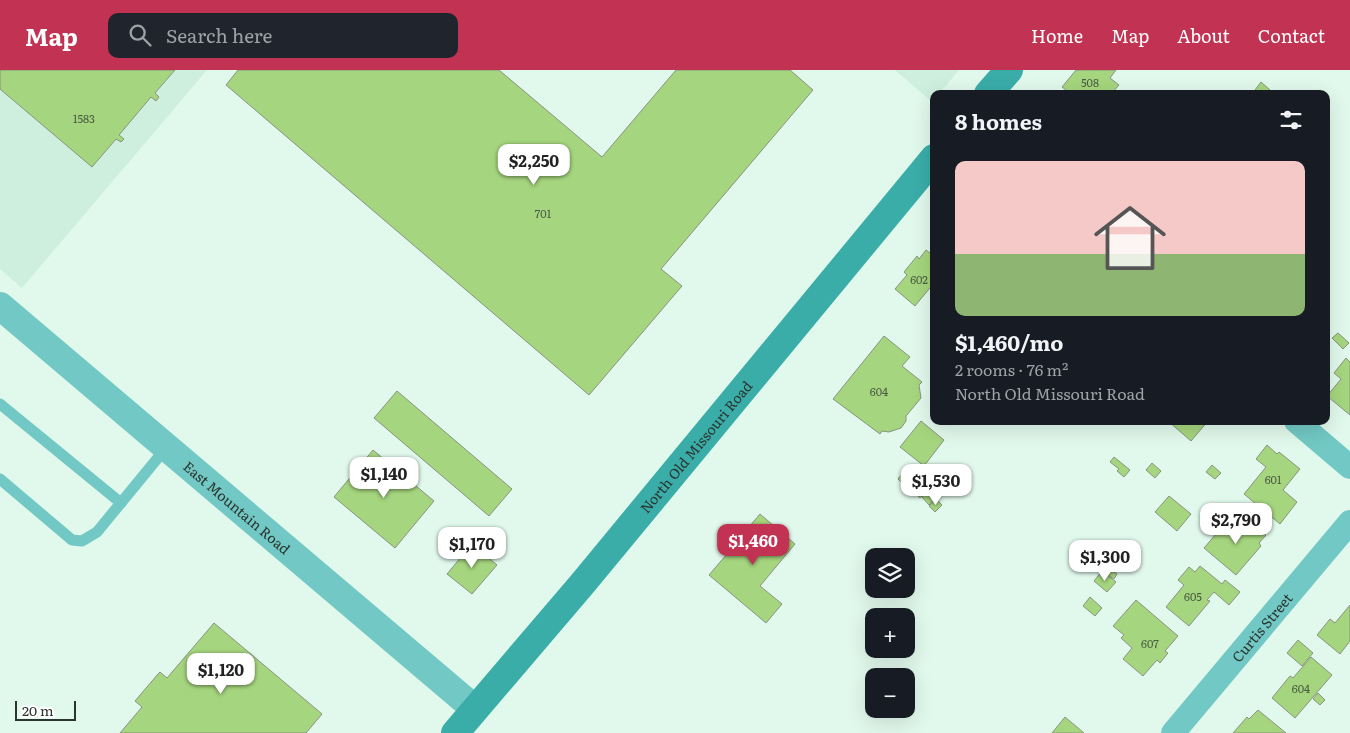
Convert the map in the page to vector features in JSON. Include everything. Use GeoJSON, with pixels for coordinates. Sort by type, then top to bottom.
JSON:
{"type":"FeatureCollection","features":[{"type":"Feature","properties":{"kind":"main road"},"geometry":{"type":"LineString","coordinates":[[992,90],[1009,70]]}},
{"type":"Feature","properties":{"kind":"main road","name":"North Old Missouri Road"},"geometry":{"type":"LineString","coordinates":[[455,733],[583,583],[930,163]]}},
{"type":"Feature","properties":{"kind":"street","name":"East Mountain Road"},"geometry":{"type":"LineString","coordinates":[[0,306],[475,709]]}},
{"type":"Feature","properties":{"kind":"street"},"geometry":{"type":"LineString","coordinates":[[1301,425],[1350,467]]}},
{"type":"Feature","properties":{"kind":"street","name":"Curtis Street"},"geometry":{"type":"LineString","coordinates":[[1173,733],[1350,522]]}},
{"type":"Feature","properties":{"kind":"lane"},"geometry":{"type":"LineString","coordinates":[[0,404],[121,503]]}},
{"type":"Feature","properties":{"kind":"lane"},"geometry":{"type":"LineString","coordinates":[[0,479],[72,540],[82,541],[97,532],[166,448]]}},
{"type":"Feature","properties":{"kind":"shaded area"},"geometry":{"type":"Polygon","coordinates":[[[0,70],[207,70],[22,288],[0,269],[0,70]]]}},
{"type":"Feature","properties":{"kind":"shaded area"},"geometry":{"type":"Polygon","coordinates":[[[895,70],[959,70],[942,90],[930,90],[930,100],[895,70]]]}},
{"type":"Feature","properties":{"kind":"building"},"geometry":{"type":"Polygon","coordinates":[[[0,70],[175,70],[155,93],[159,97],[156,101],[151,97],[119,135],[124,139],[121,142],[116,139],[92,167],[0,89],[0,70]]]}},
{"type":"Feature","properties":{"kind":"building"},"geometry":{"type":"Polygon","coordinates":[[[238,70],[499,70],[602,157],[676,70],[790,70],[813,90],[661,269],[682,286],[589,395],[226,85],[238,70]]]}},
{"type":"Feature","properties":{"kind":"building"},"geometry":{"type":"Polygon","coordinates":[[[1076,70],[1116,70],[1110,78],[1119,85],[1115,90],[1066,90],[1062,87],[1076,70]]]}},
{"type":"Feature","properties":{"kind":"building"},"geometry":{"type":"Polygon","coordinates":[[[1261,82],[1270,90],[1255,90],[1261,82]]]}},
{"type":"Feature","properties":{"kind":"building"},"geometry":{"type":"Polygon","coordinates":[[[926,250],[930,253],[930,288],[915,306],[895,289],[907,275],[904,272],[917,256],[919,259],[926,250]]]}},
{"type":"Feature","properties":{"kind":"building"},"geometry":{"type":"Polygon","coordinates":[[[1338,333],[1349,343],[1343,349],[1332,338],[1338,333]]]}},
{"type":"Feature","properties":{"kind":"building"},"geometry":{"type":"Polygon","coordinates":[[[884,336],[910,357],[902,366],[922,382],[919,385],[921,398],[906,416],[906,421],[901,428],[889,432],[882,431],[880,434],[833,399],[884,336]]]}},
{"type":"Feature","properties":{"kind":"building"},"geometry":{"type":"Polygon","coordinates":[[[1346,358],[1350,362],[1350,415],[1330,398],[1330,392],[1341,379],[1334,373],[1346,358]]]}},
{"type":"Feature","properties":{"kind":"building"},"geometry":{"type":"Polygon","coordinates":[[[397,391],[512,489],[489,516],[374,418],[397,391]]]}},
{"type":"Feature","properties":{"kind":"building"},"geometry":{"type":"Polygon","coordinates":[[[921,421],[944,440],[924,466],[900,447],[921,421]]]}},
{"type":"Feature","properties":{"kind":"building"},"geometry":{"type":"Polygon","coordinates":[[[1173,425],[1205,425],[1191,441],[1173,425]]]}},
{"type":"Feature","properties":{"kind":"building"},"geometry":{"type":"Polygon","coordinates":[[[1267,445],[1300,469],[1283,490],[1297,502],[1280,524],[1244,494],[1266,467],[1256,459],[1267,445]]]}},
{"type":"Feature","properties":{"kind":"building"},"geometry":{"type":"Polygon","coordinates":[[[373,450],[434,501],[395,548],[334,497],[373,450]]]}},
{"type":"Feature","properties":{"kind":"building"},"geometry":{"type":"Polygon","coordinates":[[[1114,457],[1130,470],[1124,477],[1117,471],[1119,469],[1110,462],[1114,457]]]}},
{"type":"Feature","properties":{"kind":"building"},"geometry":{"type":"Polygon","coordinates":[[[1152,463],[1161,471],[1155,478],[1146,470],[1152,463]]]}},
{"type":"Feature","properties":{"kind":"building"},"geometry":{"type":"Polygon","coordinates":[[[1212,465],[1221,473],[1215,479],[1206,472],[1212,465]]]}},
{"type":"Feature","properties":{"kind":"building"},"geometry":{"type":"Polygon","coordinates":[[[905,470],[911,475],[903,484],[898,479],[905,470]]]}},
{"type":"Feature","properties":{"kind":"building"},"geometry":{"type":"Polygon","coordinates":[[[916,472],[932,486],[920,498],[905,484],[916,472]]]}},
{"type":"Feature","properties":{"kind":"building"},"geometry":{"type":"Polygon","coordinates":[[[927,491],[935,498],[929,505],[922,497],[927,491]]]}},
{"type":"Feature","properties":{"kind":"building"},"geometry":{"type":"Polygon","coordinates":[[[1169,496],[1191,514],[1177,531],[1155,512],[1169,496]]]}},
{"type":"Feature","properties":{"kind":"building"},"geometry":{"type":"Polygon","coordinates":[[[936,499],[942,505],[935,512],[929,506],[936,499]]]}},
{"type":"Feature","properties":{"kind":"building"},"geometry":{"type":"Polygon","coordinates":[[[760,514],[795,544],[760,586],[782,604],[766,623],[709,575],[727,554],[721,550],[738,530],[743,534],[760,514]]]}},
{"type":"Feature","properties":{"kind":"building"},"geometry":{"type":"Polygon","coordinates":[[[1244,516],[1266,535],[1259,543],[1261,546],[1236,575],[1204,548],[1222,527],[1229,533],[1244,516]]]}},
{"type":"Feature","properties":{"kind":"building"},"geometry":{"type":"Polygon","coordinates":[[[472,544],[497,565],[472,594],[447,574],[472,544]]]}},
{"type":"Feature","properties":{"kind":"building"},"geometry":{"type":"Polygon","coordinates":[[[1123,552],[1133,560],[1128,566],[1118,559],[1123,552]]]}},
{"type":"Feature","properties":{"kind":"building"},"geometry":{"type":"Polygon","coordinates":[[[1200,566],[1222,584],[1225,580],[1240,592],[1229,605],[1214,592],[1207,600],[1210,601],[1189,626],[1166,607],[1184,585],[1178,580],[1189,567],[1195,572],[1200,566]]]}},
{"type":"Feature","properties":{"kind":"building"},"geometry":{"type":"Polygon","coordinates":[[[1109,569],[1117,574],[1114,579],[1106,574],[1109,569]]]}},
{"type":"Feature","properties":{"kind":"building"},"geometry":{"type":"Polygon","coordinates":[[[1102,571],[1116,582],[1107,592],[1094,581],[1102,571]]]}},
{"type":"Feature","properties":{"kind":"building"},"geometry":{"type":"Polygon","coordinates":[[[1090,597],[1102,608],[1095,616],[1083,606],[1090,597]]]}},
{"type":"Feature","properties":{"kind":"building"},"geometry":{"type":"Polygon","coordinates":[[[1136,600],[1178,636],[1165,651],[1168,653],[1160,663],[1157,660],[1143,676],[1123,659],[1132,648],[1121,638],[1124,635],[1113,626],[1136,600]]]}},
{"type":"Feature","properties":{"kind":"building"},"geometry":{"type":"Polygon","coordinates":[[[1350,605],[1350,641],[1340,654],[1317,635],[1330,619],[1335,623],[1350,605]]]}},
{"type":"Feature","properties":{"kind":"building"},"geometry":{"type":"Polygon","coordinates":[[[214,623],[322,714],[306,733],[120,733],[142,707],[135,701],[158,674],[160,672],[167,678],[214,623]]]}},
{"type":"Feature","properties":{"kind":"building"},"geometry":{"type":"Polygon","coordinates":[[[1298,640],[1313,653],[1302,666],[1287,653],[1298,640]]]}},
{"type":"Feature","properties":{"kind":"building"},"geometry":{"type":"Polygon","coordinates":[[[1311,657],[1332,675],[1295,718],[1272,698],[1290,676],[1293,678],[1311,657]]]}},
{"type":"Feature","properties":{"kind":"building"},"geometry":{"type":"Polygon","coordinates":[[[1318,693],[1325,700],[1320,705],[1313,699],[1318,693]]]}},
{"type":"Feature","properties":{"kind":"building"},"geometry":{"type":"Polygon","coordinates":[[[1258,710],[1286,733],[1233,733],[1247,717],[1249,719],[1258,710]]]}},
{"type":"Feature","properties":{"kind":"building"},"geometry":{"type":"Polygon","coordinates":[[[1065,717],[1084,733],[1052,733],[1065,717]]]}}]}
